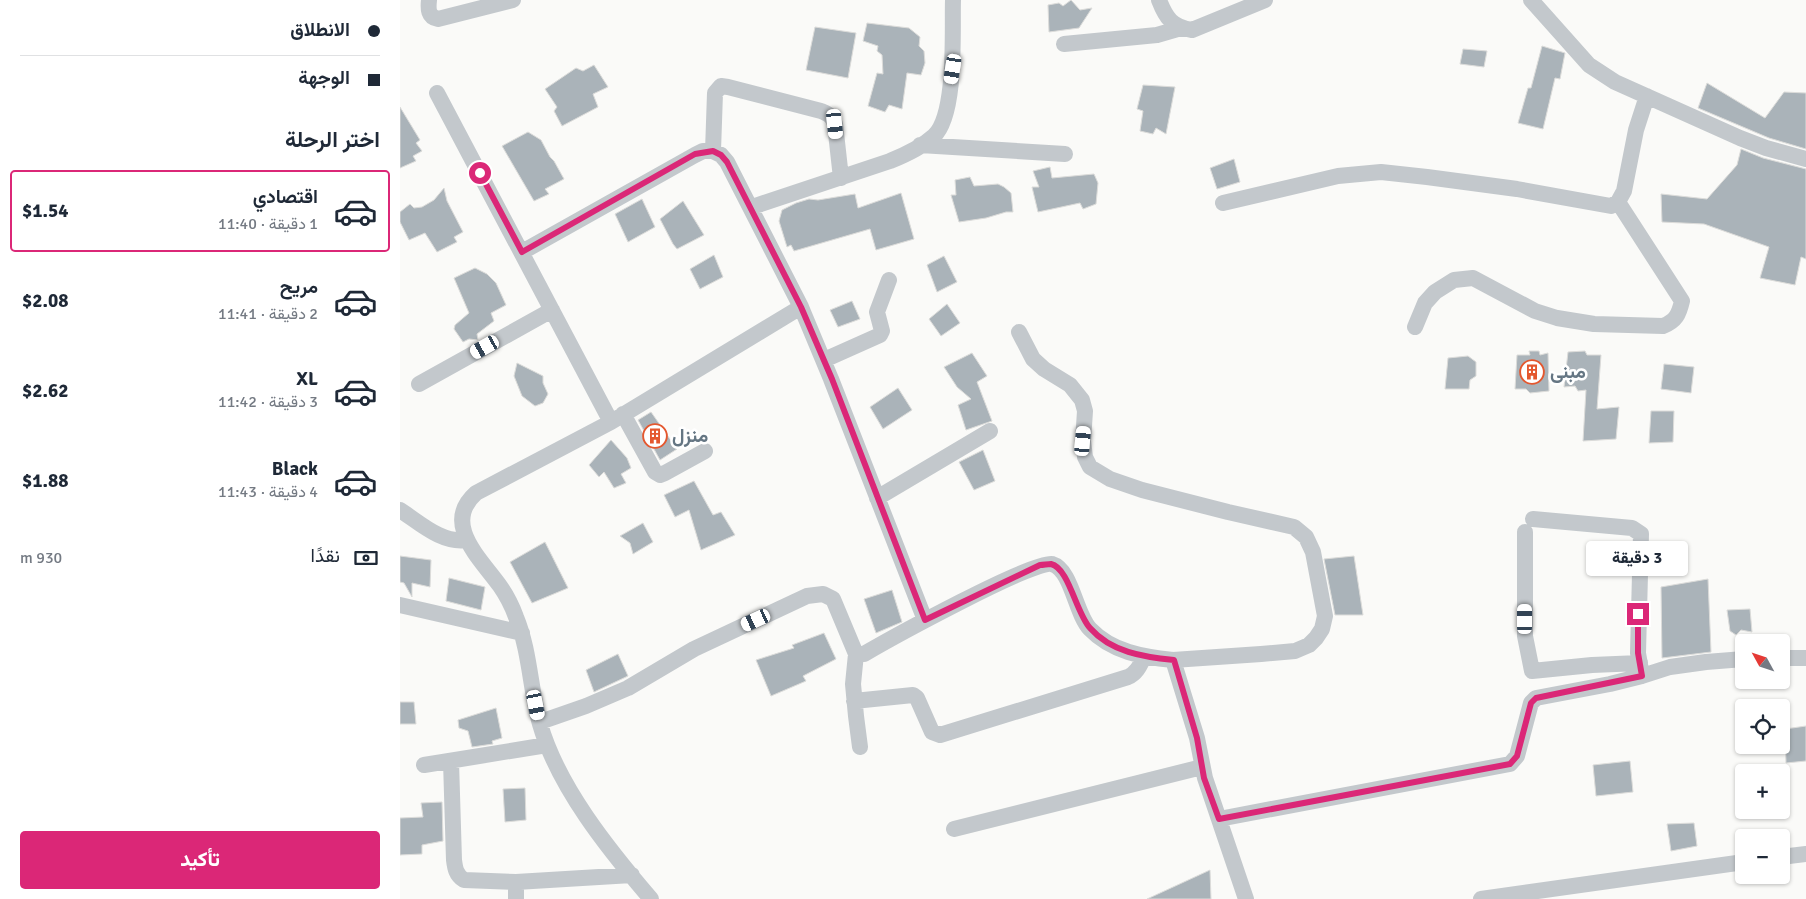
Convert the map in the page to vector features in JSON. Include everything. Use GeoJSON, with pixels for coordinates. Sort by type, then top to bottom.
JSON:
{"type":"FeatureCollection","features":[{"type":"Feature","properties":{"kind":"street"},"geometry":{"type":"LineString","coordinates":[[429,0],[428,11],[430,15],[438,19],[513,0]]}},
{"type":"Feature","properties":{"kind":"street"},"geometry":{"type":"LineString","coordinates":[[752,207],[890,162],[907,154],[934,136],[946,110],[953,69],[953,0]]}},
{"type":"Feature","properties":{"kind":"street"},"geometry":{"type":"LineString","coordinates":[[1158,0],[1171,22],[1181,28],[1192,30],[1265,0]]}},
{"type":"Feature","properties":{"kind":"street"},"geometry":{"type":"LineString","coordinates":[[1531,0],[1589,65],[1615,82],[1766,148],[1806,159]]}},
{"type":"Feature","properties":{"kind":"street"},"geometry":{"type":"LineString","coordinates":[[1064,44],[1157,35],[1181,28]]}},
{"type":"Feature","properties":{"kind":"street"},"geometry":{"type":"LineString","coordinates":[[713,151],[715,93],[721,86],[728,87],[821,111],[834,119],[841,178]]}},
{"type":"Feature","properties":{"kind":"street"},"geometry":{"type":"LineString","coordinates":[[437,93],[552,310],[617,418],[655,472],[660,475],[665,473],[705,451]]}},
{"type":"Feature","properties":{"kind":"street"},"geometry":{"type":"LineString","coordinates":[[1223,203],[1338,176],[1381,172],[1517,189],[1610,206],[1618,202],[1624,190],[1636,130],[1647,96]]}},
{"type":"Feature","properties":{"kind":"street"},"geometry":{"type":"LineString","coordinates":[[920,145],[1065,154]]}},
{"type":"Feature","properties":{"kind":"street"},"geometry":{"type":"LineString","coordinates":[[522,252],[695,154],[713,151],[721,155],[727,162],[752,207],[801,307],[824,360],[925,620]]}},
{"type":"Feature","properties":{"kind":"street"},"geometry":{"type":"LineString","coordinates":[[1415,328],[1425,303],[1435,292],[1454,280],[1473,278],[1534,311],[1557,318],[1594,324],[1663,326],[1673,322],[1680,313],[1682,301],[1618,202]]}},
{"type":"Feature","properties":{"kind":"street"},"geometry":{"type":"LineString","coordinates":[[824,360],[880,335],[882,331],[877,312],[889,280]]}},
{"type":"Feature","properties":{"kind":"street"},"geometry":{"type":"LineString","coordinates":[[651,899],[585,814],[560,774],[547,745],[540,722],[522,633],[502,589],[467,540],[462,528],[462,515],[467,503],[476,493],[617,418],[801,307]]}},
{"type":"Feature","properties":{"kind":"street"},"geometry":{"type":"LineString","coordinates":[[419,384],[552,310]]}},
{"type":"Feature","properties":{"kind":"street"},"geometry":{"type":"LineString","coordinates":[[856,654],[864,654],[925,620],[1040,565],[1052,564],[1061,570],[1067,578],[1080,615],[1090,629],[1124,652],[1144,657],[1174,660],[1295,650],[1309,645],[1322,629],[1325,616],[1313,552],[1306,538],[1294,527],[1142,490],[1110,479],[1090,467],[1085,457],[1083,441],[1085,411],[1082,400],[1070,385],[1044,369],[1033,359],[1019,332]]}},
{"type":"Feature","properties":{"kind":"street"},"geometry":{"type":"LineString","coordinates":[[877,498],[990,431]]}},
{"type":"Feature","properties":{"kind":"street"},"geometry":{"type":"LineString","coordinates":[[400,510],[442,537],[455,541],[467,540]]}},
{"type":"Feature","properties":{"kind":"street"},"geometry":{"type":"LineString","coordinates":[[1530,525],[1632,528],[1640,534],[1638,614],[1641,670],[1592,665],[1532,671],[1525,636],[1530,525]]}},
{"type":"Feature","properties":{"kind":"street"},"geometry":{"type":"LineString","coordinates":[[540,722],[586,706],[628,688],[694,649],[807,596],[823,594],[834,599],[856,654],[853,684],[860,747]]}},
{"type":"Feature","properties":{"kind":"street"},"geometry":{"type":"LineString","coordinates":[[400,605],[522,633]]}},
{"type":"Feature","properties":{"kind":"street"},"geometry":{"type":"LineString","coordinates":[[854,701],[913,695],[917,698],[932,732],[940,735],[1134,674],[1144,657]]}},
{"type":"Feature","properties":{"kind":"street"},"geometry":{"type":"LineString","coordinates":[[1790,658],[1806,658]]}},
{"type":"Feature","properties":{"kind":"street"},"geometry":{"type":"LineString","coordinates":[[1174,660],[1197,738],[1204,778],[1246,899]]}},
{"type":"Feature","properties":{"kind":"street"},"geometry":{"type":"LineString","coordinates":[[1219,819],[1510,764],[1517,756],[1531,703],[1536,698],[1641,670],[1735,660]]}},
{"type":"Feature","properties":{"kind":"street"},"geometry":{"type":"LineString","coordinates":[[424,765],[547,745]]}},
{"type":"Feature","properties":{"kind":"street"},"geometry":{"type":"LineString","coordinates":[[451,761],[454,860],[455,869],[464,880],[516,882],[632,875]]}},
{"type":"Feature","properties":{"kind":"street"},"geometry":{"type":"LineString","coordinates":[[954,829],[1202,767]]}},
{"type":"Feature","properties":{"kind":"street"},"geometry":{"type":"LineString","coordinates":[[1790,856],[1806,854]]}},
{"type":"Feature","properties":{"kind":"street"},"geometry":{"type":"LineString","coordinates":[[1481,899],[1735,863]]}},
{"type":"Feature","properties":{"kind":"street"},"geometry":{"type":"LineString","coordinates":[[516,882],[516,899]]}},
{"type":"Feature","properties":{"kind":"building"},"geometry":{"type":"Polygon","coordinates":[[[1071,0],[1080,10],[1092,8],[1079,28],[1049,32],[1048,5],[1059,3],[1063,6],[1071,0]]]}},
{"type":"Feature","properties":{"kind":"building"},"geometry":{"type":"Polygon","coordinates":[[[867,23],[909,28],[920,37],[919,46],[924,51],[925,63],[921,75],[907,73],[902,109],[889,105],[885,112],[868,106],[877,73],[883,74],[882,55],[877,51],[878,46],[863,41],[867,23]]]}},
{"type":"Feature","properties":{"kind":"building"},"geometry":{"type":"Polygon","coordinates":[[[815,27],[856,33],[848,78],[806,70],[815,27]]]}},
{"type":"Feature","properties":{"kind":"building"},"geometry":{"type":"Polygon","coordinates":[[[1542,46],[1565,53],[1560,79],[1555,78],[1543,129],[1518,123],[1528,88],[1531,88],[1542,46]]]}},
{"type":"Feature","properties":{"kind":"building"},"geometry":{"type":"Polygon","coordinates":[[[1463,49],[1487,51],[1484,67],[1460,64],[1463,49]]]}},
{"type":"Feature","properties":{"kind":"building"},"geometry":{"type":"Polygon","coordinates":[[[594,65],[608,87],[593,94],[598,107],[562,126],[554,111],[557,107],[545,89],[576,68],[583,71],[594,65]]]}},
{"type":"Feature","properties":{"kind":"building"},"geometry":{"type":"Polygon","coordinates":[[[1707,83],[1765,118],[1784,92],[1806,93],[1806,149],[1769,138],[1698,108],[1707,83]]]}},
{"type":"Feature","properties":{"kind":"building"},"geometry":{"type":"Polygon","coordinates":[[[1143,85],[1175,87],[1166,134],[1156,128],[1153,134],[1140,131],[1143,111],[1137,109],[1143,85]]]}},
{"type":"Feature","properties":{"kind":"building"},"geometry":{"type":"Polygon","coordinates":[[[400,107],[420,140],[416,143],[422,151],[413,156],[416,161],[400,168],[400,107]]]}},
{"type":"Feature","properties":{"kind":"building"},"geometry":{"type":"Polygon","coordinates":[[[528,132],[541,140],[564,179],[545,189],[549,194],[534,201],[502,146],[528,132]]]}},
{"type":"Feature","properties":{"kind":"building"},"geometry":{"type":"Polygon","coordinates":[[[1741,149],[1763,158],[1806,169],[1806,259],[1801,257],[1795,285],[1760,278],[1769,247],[1704,224],[1662,222],[1661,194],[1707,199],[1737,165],[1741,149]]]}},
{"type":"Feature","properties":{"kind":"building"},"geometry":{"type":"Polygon","coordinates":[[[1234,159],[1240,182],[1217,189],[1210,168],[1234,159]]]}},
{"type":"Feature","properties":{"kind":"building"},"geometry":{"type":"Polygon","coordinates":[[[1050,167],[1052,178],[1094,174],[1098,183],[1096,204],[1083,209],[1080,203],[1038,212],[1032,187],[1039,187],[1033,171],[1050,167]]]}},
{"type":"Feature","properties":{"kind":"building"},"geometry":{"type":"Polygon","coordinates":[[[970,177],[974,186],[998,184],[1004,187],[1011,193],[1013,212],[959,222],[951,195],[956,195],[955,180],[970,177]]]}},
{"type":"Feature","properties":{"kind":"building"},"geometry":{"type":"Polygon","coordinates":[[[444,188],[447,201],[463,232],[454,237],[457,242],[437,252],[425,233],[409,240],[400,222],[400,212],[410,204],[414,208],[422,207],[434,200],[444,188]]]}},
{"type":"Feature","properties":{"kind":"building"},"geometry":{"type":"Polygon","coordinates":[[[901,193],[914,239],[876,250],[870,229],[794,251],[791,245],[787,247],[779,221],[782,210],[796,203],[809,199],[818,200],[855,194],[858,208],[901,193]]]}},
{"type":"Feature","properties":{"kind":"building"},"geometry":{"type":"Polygon","coordinates":[[[642,199],[655,227],[628,242],[615,214],[642,199]]]}},
{"type":"Feature","properties":{"kind":"building"},"geometry":{"type":"Polygon","coordinates":[[[683,201],[704,235],[677,249],[660,219],[683,201]]]}},
{"type":"Feature","properties":{"kind":"building"},"geometry":{"type":"Polygon","coordinates":[[[714,255],[723,277],[700,289],[690,269],[714,255]]]}},
{"type":"Feature","properties":{"kind":"building"},"geometry":{"type":"Polygon","coordinates":[[[944,256],[957,282],[937,292],[927,265],[944,256]]]}},
{"type":"Feature","properties":{"kind":"building"},"geometry":{"type":"Polygon","coordinates":[[[475,268],[487,274],[496,283],[506,305],[491,313],[494,321],[477,334],[478,340],[469,339],[463,342],[454,329],[455,325],[469,313],[454,278],[475,268]]]}},
{"type":"Feature","properties":{"kind":"building"},"geometry":{"type":"Polygon","coordinates":[[[852,301],[860,319],[838,327],[830,310],[852,301]]]}},
{"type":"Feature","properties":{"kind":"building"},"geometry":{"type":"Polygon","coordinates":[[[947,304],[960,323],[941,336],[929,319],[947,304]]]}},
{"type":"Feature","properties":{"kind":"building","name":"مبنى"},"geometry":{"type":"Polygon","coordinates":[[[1529,351],[1539,351],[1540,355],[1548,353],[1549,391],[1530,393],[1526,389],[1515,389],[1517,355],[1530,355],[1529,351]]]}},
{"type":"Feature","properties":{"kind":"building"},"geometry":{"type":"Polygon","coordinates":[[[1585,351],[1587,355],[1601,355],[1597,409],[1619,407],[1616,439],[1583,441],[1586,390],[1578,391],[1575,386],[1564,387],[1568,352],[1585,351]]]}},
{"type":"Feature","properties":{"kind":"building"},"geometry":{"type":"Polygon","coordinates":[[[972,353],[987,376],[977,382],[992,421],[966,430],[958,405],[971,399],[957,387],[944,367],[972,353]]]}},
{"type":"Feature","properties":{"kind":"building"},"geometry":{"type":"Polygon","coordinates":[[[1468,356],[1476,362],[1476,376],[1470,380],[1469,389],[1445,389],[1448,358],[1468,356]]]}},
{"type":"Feature","properties":{"kind":"building"},"geometry":{"type":"Polygon","coordinates":[[[517,363],[543,376],[543,383],[548,394],[543,403],[535,406],[522,396],[514,376],[517,363]]]}},
{"type":"Feature","properties":{"kind":"building"},"geometry":{"type":"Polygon","coordinates":[[[1664,364],[1694,367],[1691,393],[1661,389],[1664,364]]]}},
{"type":"Feature","properties":{"kind":"building"},"geometry":{"type":"Polygon","coordinates":[[[898,388],[912,410],[883,429],[870,407],[898,388]]]}},
{"type":"Feature","properties":{"kind":"building"},"geometry":{"type":"Polygon","coordinates":[[[1651,411],[1674,411],[1673,442],[1649,443],[1651,411]]]}},
{"type":"Feature","properties":{"kind":"building","name":"منزل"},"geometry":{"type":"Polygon","coordinates":[[[651,412],[677,449],[660,460],[638,420],[651,412]]]}},
{"type":"Feature","properties":{"kind":"building"},"geometry":{"type":"Polygon","coordinates":[[[611,440],[627,458],[631,468],[621,474],[626,483],[614,488],[604,472],[599,477],[589,465],[611,440]]]}},
{"type":"Feature","properties":{"kind":"building"},"geometry":{"type":"Polygon","coordinates":[[[983,450],[995,481],[974,490],[959,462],[983,450]]]}},
{"type":"Feature","properties":{"kind":"building"},"geometry":{"type":"Polygon","coordinates":[[[694,481],[713,515],[721,512],[735,535],[701,550],[689,510],[675,517],[664,495],[694,481]]]}},
{"type":"Feature","properties":{"kind":"building"},"geometry":{"type":"Polygon","coordinates":[[[643,523],[653,542],[633,554],[630,543],[620,536],[643,523]]]}},
{"type":"Feature","properties":{"kind":"building"},"geometry":{"type":"Polygon","coordinates":[[[545,542],[568,588],[532,603],[510,562],[545,542]]]}},
{"type":"Feature","properties":{"kind":"building"},"geometry":{"type":"Polygon","coordinates":[[[400,556],[431,560],[430,587],[412,583],[412,597],[404,583],[400,582],[400,556]]]}},
{"type":"Feature","properties":{"kind":"building"},"geometry":{"type":"Polygon","coordinates":[[[1354,556],[1363,615],[1335,615],[1324,559],[1354,556]]]}},
{"type":"Feature","properties":{"kind":"building"},"geometry":{"type":"Polygon","coordinates":[[[449,578],[485,587],[481,610],[446,601],[449,578]]]}},
{"type":"Feature","properties":{"kind":"building"},"geometry":{"type":"Polygon","coordinates":[[[1708,579],[1711,652],[1662,658],[1661,587],[1708,579]]]}},
{"type":"Feature","properties":{"kind":"building"},"geometry":{"type":"Polygon","coordinates":[[[892,590],[902,622],[876,633],[864,599],[892,590]]]}},
{"type":"Feature","properties":{"kind":"building"},"geometry":{"type":"Polygon","coordinates":[[[1750,609],[1752,632],[1741,630],[1735,634],[1730,631],[1727,610],[1750,609]]]}},
{"type":"Feature","properties":{"kind":"building"},"geometry":{"type":"Polygon","coordinates":[[[824,633],[836,659],[803,676],[806,681],[771,696],[756,660],[794,648],[792,645],[824,633]]]}},
{"type":"Feature","properties":{"kind":"building"},"geometry":{"type":"Polygon","coordinates":[[[618,654],[628,676],[594,692],[586,670],[618,654]]]}},
{"type":"Feature","properties":{"kind":"building"},"geometry":{"type":"Polygon","coordinates":[[[400,702],[414,702],[416,724],[400,724],[400,702]]]}},
{"type":"Feature","properties":{"kind":"building"},"geometry":{"type":"Polygon","coordinates":[[[496,708],[502,738],[492,741],[493,744],[472,747],[468,731],[459,728],[458,720],[496,708]]]}},
{"type":"Feature","properties":{"kind":"building"},"geometry":{"type":"Polygon","coordinates":[[[1806,726],[1806,761],[1786,763],[1786,754],[1790,754],[1790,728],[1806,726]]]}},
{"type":"Feature","properties":{"kind":"building"},"geometry":{"type":"Polygon","coordinates":[[[1630,761],[1633,792],[1596,796],[1593,765],[1630,761]]]}},
{"type":"Feature","properties":{"kind":"building"},"geometry":{"type":"Polygon","coordinates":[[[525,788],[526,820],[505,822],[503,789],[525,788]]]}},
{"type":"Feature","properties":{"kind":"building"},"geometry":{"type":"Polygon","coordinates":[[[442,802],[443,841],[422,845],[422,854],[400,855],[400,818],[423,817],[421,803],[442,802]]]}},
{"type":"Feature","properties":{"kind":"building"},"geometry":{"type":"Polygon","coordinates":[[[1694,823],[1697,846],[1671,851],[1667,824],[1694,823]]]}},
{"type":"Feature","properties":{"kind":"building"},"geometry":{"type":"Polygon","coordinates":[[[1210,870],[1211,899],[1147,899],[1210,870]]]}},
{"type":"Feature","properties":{"kind":"place","name":"مبنى"},"geometry":{"type":"Point","coordinates":[1532,372]}},
{"type":"Feature","properties":{"kind":"place","name":"منزل"},"geometry":{"type":"Point","coordinates":[655,436]}},
{"type":"Feature","properties":{"kind":"route"},"geometry":{"type":"LineString","coordinates":[[480,173],[522,252],[695,154],[713,151],[721,155],[727,162],[752,207],[801,307],[832,379],[925,620],[1040,565],[1052,564],[1061,570],[1067,578],[1080,615],[1090,629],[1124,652],[1144,657],[1174,660],[1197,738],[1204,778],[1219,819],[1510,764],[1517,756],[1521,734],[1531,703],[1536,698],[1642,676],[1638,653],[1638,614]]}}]}
